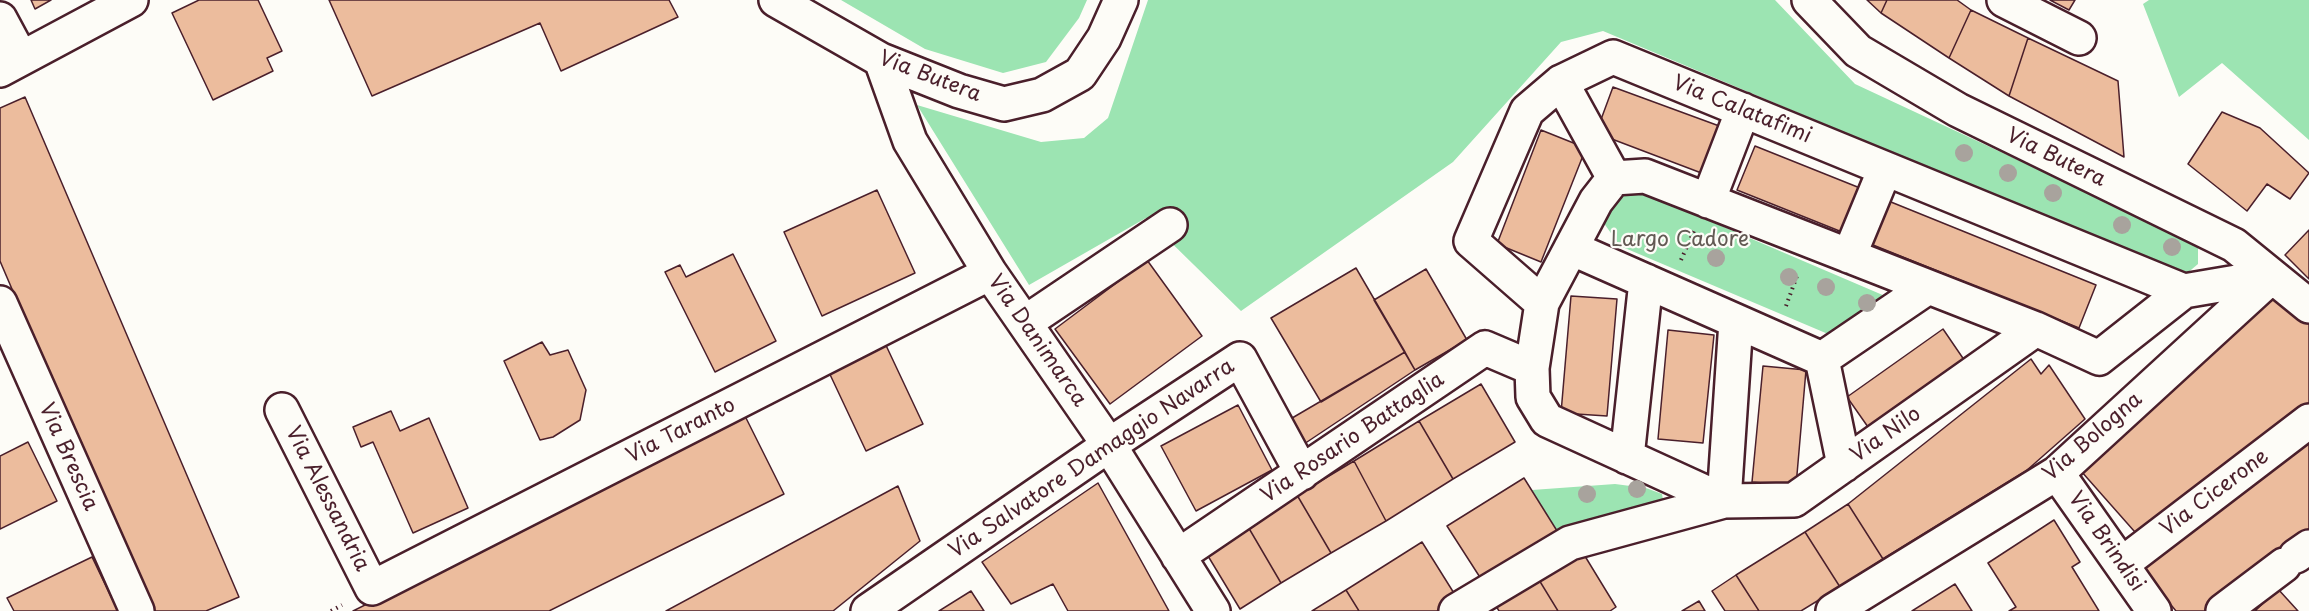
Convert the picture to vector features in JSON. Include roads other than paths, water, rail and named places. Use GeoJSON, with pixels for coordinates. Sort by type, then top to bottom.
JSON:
{"type":"FeatureCollection","features":[{"type":"Feature","properties":{"kind":"street"},"geometry":{"type":"LineString","coordinates":[[0,19],[11,64],[131,0]]}},
{"type":"Feature","properties":{"kind":"street","name":"Via Butera"},"geometry":{"type":"LineString","coordinates":[[776,0],[881,60],[959,92],[1004,104],[1042,95],[1080,74],[1104,38],[1121,0]]}},
{"type":"Feature","properties":{"kind":"street","name":"Via Butera"},"geometry":{"type":"LineString","coordinates":[[1809,0],[1858,51],[1958,110],[2234,245],[2309,306]]}},
{"type":"Feature","properties":{"kind":"street"},"geometry":{"type":"LineString","coordinates":[[2004,0],[2079,38]]}},
{"type":"Feature","properties":{"kind":"street","name":"Via Calatafimi"},"geometry":{"type":"LineString","coordinates":[[1542,303],[1471,241],[1527,111],[1561,81],[1613,57],[2184,291]]}},
{"type":"Feature","properties":{"kind":"street","name":"Via Danimarca"},"geometry":{"type":"LineString","coordinates":[[881,60],[910,141],[990,273],[1109,445],[1213,611]]}},
{"type":"Feature","properties":{"kind":"street"},"geometry":{"type":"LineString","coordinates":[[1561,81],[1614,178]]}},
{"type":"Feature","properties":{"kind":"street"},"geometry":{"type":"LineString","coordinates":[[1708,201],[1743,110]]}},
{"type":"Feature","properties":{"kind":"street"},"geometry":{"type":"LineString","coordinates":[[1849,256],[1885,169]]}},
{"type":"Feature","properties":{"kind":"street"},"geometry":{"type":"LineString","coordinates":[[1724,501],[1547,420],[1533,397],[1532,368],[1542,303],[1596,201],[1614,178],[1645,176],[2036,329],[2098,358],[2184,291],[2272,276]]}},
{"type":"Feature","properties":{"kind":"street"},"geometry":{"type":"LineString","coordinates":[[1026,322],[1170,225]]}},
{"type":"Feature","properties":{"kind":"street"},"geometry":{"type":"LineString","coordinates":[[1571,248],[1822,359]]}},
{"type":"Feature","properties":{"kind":"street","name":"Via Taranto"},"geometry":{"type":"LineString","coordinates":[[372,588],[990,273]]}},
{"type":"Feature","properties":{"kind":"street","name":"Via Bologna"},"geometry":{"type":"LineString","coordinates":[[1833,611],[2057,473],[2272,276]]}},
{"type":"Feature","properties":{"kind":"street"},"geometry":{"type":"LineString","coordinates":[[1627,457],[1657,286]]}},
{"type":"Feature","properties":{"kind":"street"},"geometry":{"type":"LineString","coordinates":[[1822,359],[1928,287]]}},
{"type":"Feature","properties":{"kind":"street","name":"Via Brescia"},"geometry":{"type":"LineString","coordinates":[[0,303],[137,611]]}},
{"type":"Feature","properties":{"kind":"street"},"geometry":{"type":"LineString","coordinates":[[1724,501],[1736,321]]}},
{"type":"Feature","properties":{"kind":"street","name":"Via Nilo"},"geometry":{"type":"LineString","coordinates":[[1724,501],[1794,500],[2036,329]]}},
{"type":"Feature","properties":{"kind":"street","name":"Via Rosario Battaglia"},"geometry":{"type":"LineString","coordinates":[[1178,556],[1485,348],[1532,368]]}},
{"type":"Feature","properties":{"kind":"street","name":"Via Salvatore Damaggio Navarra"},"geometry":{"type":"LineString","coordinates":[[868,611],[1240,358],[1302,472]]}},
{"type":"Feature","properties":{"kind":"street"},"geometry":{"type":"LineString","coordinates":[[1822,359],[1844,465]]}},
{"type":"Feature","properties":{"kind":"street","name":"Via Alessandria"},"geometry":{"type":"LineString","coordinates":[[282,410],[372,588]]}},
{"type":"Feature","properties":{"kind":"street","name":"Via Cicerone"},"geometry":{"type":"LineString","coordinates":[[2122,564],[2309,422]]}},
{"type":"Feature","properties":{"kind":"street","name":"Via Brindisi"},"geometry":{"type":"LineString","coordinates":[[2057,473],[2154,611]]}},
{"type":"Feature","properties":{"kind":"street"},"geometry":{"type":"LineString","coordinates":[[1456,611],[1570,543],[1724,501]]}},
{"type":"Feature","properties":{"kind":"street"},"geometry":{"type":"LineString","coordinates":[[2223,611],[2296,556]]}},
{"type":"Feature","properties":{"kind":"park label","name":"Largo Cadore"},"geometry":{"type":"Point","coordinates":[1680,240]}}]}
